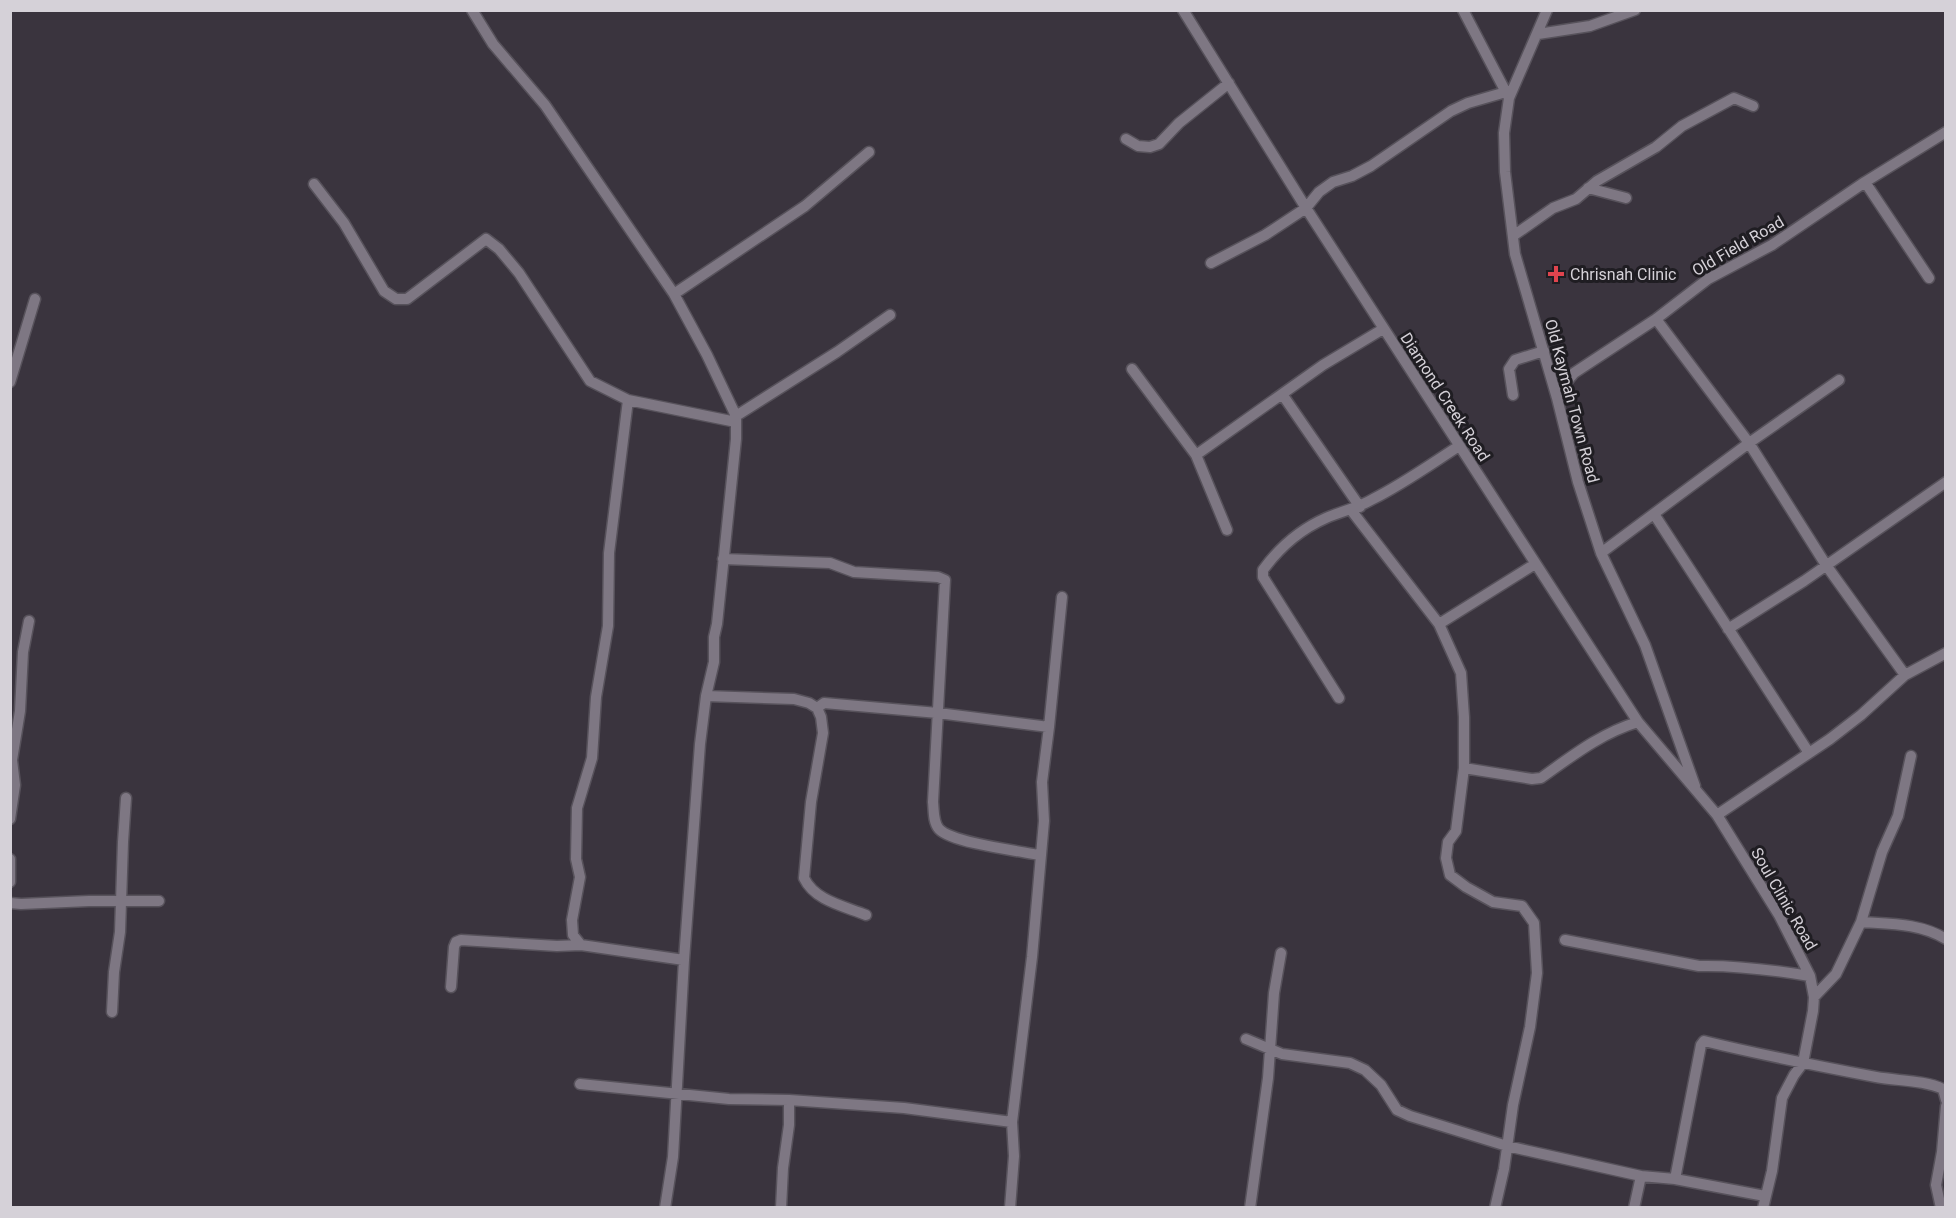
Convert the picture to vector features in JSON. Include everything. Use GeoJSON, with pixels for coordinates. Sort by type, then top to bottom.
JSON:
{"type":"FeatureCollection","features":[{"type":"Feature","properties":{"kind":"street"},"geometry":{"type":"LineString","coordinates":[[472,10],[493,44],[545,105],[674,294],[720,381],[736,419],[714,637],[714,662],[706,696],[700,744],[684,960],[673,1157],[666,1208]]}},
{"type":"Feature","properties":{"kind":"street","name":"Diamond Creek Road"},"geometry":{"type":"LineString","coordinates":[[1183,10],[1383,329],[1638,722],[1667,759],[1696,789]]}},
{"type":"Feature","properties":{"kind":"street"},"geometry":{"type":"LineString","coordinates":[[1211,263],[1265,235],[1306,208],[1320,192],[1333,182],[1352,176],[1371,166],[1452,111],[1468,103],[1508,95],[1463,10]]}},
{"type":"Feature","properties":{"kind":"street","name":"Old Kaymah Town Road"},"geometry":{"type":"LineString","coordinates":[[1547,10],[1508,95],[1504,133],[1505,172],[1515,254],[1557,398],[1578,482],[1601,553],[1645,645],[1696,789]]}},
{"type":"Feature","properties":{"kind":"street"},"geometry":{"type":"LineString","coordinates":[[1538,33],[1590,26],[1635,10]]}},
{"type":"Feature","properties":{"kind":"street"},"geometry":{"type":"LineString","coordinates":[[1126,139],[1138,146],[1150,147],[1159,144],[1179,123],[1229,83]]}},
{"type":"Feature","properties":{"kind":"street"},"geometry":{"type":"LineString","coordinates":[[1513,237],[1553,208],[1576,199],[1597,180],[1656,147],[1682,126],[1721,104],[1734,98],[1753,106]]}},
{"type":"Feature","properties":{"kind":"street","name":"Old Field Road"},"geometry":{"type":"LineString","coordinates":[[1557,398],[1564,385],[1574,374],[1656,319],[1708,279],[1772,245],[1865,182],[1946,132]]}},
{"type":"Feature","properties":{"kind":"street"},"geometry":{"type":"LineString","coordinates":[[674,294],[804,206],[869,152]]}},
{"type":"Feature","properties":{"kind":"street"},"geometry":{"type":"LineString","coordinates":[[1865,182],[1929,278]]}},
{"type":"Feature","properties":{"kind":"street"},"geometry":{"type":"LineString","coordinates":[[314,184],[344,223],[384,291],[396,299],[407,299],[486,239],[492,243],[519,273],[590,381],[628,400],[736,419],[890,315]]}},
{"type":"Feature","properties":{"kind":"street"},"geometry":{"type":"LineString","coordinates":[[1588,188],[1626,198]]}},
{"type":"Feature","properties":{"kind":"street"},"geometry":{"type":"LineString","coordinates":[[10,382],[35,299]]}},
{"type":"Feature","properties":{"kind":"street"},"geometry":{"type":"LineString","coordinates":[[1656,319],[1749,443],[1826,565],[1905,675]]}},
{"type":"Feature","properties":{"kind":"street"},"geometry":{"type":"LineString","coordinates":[[1196,455],[1323,365],[1383,329]]}},
{"type":"Feature","properties":{"kind":"street"},"geometry":{"type":"LineString","coordinates":[[1513,395],[1509,369],[1515,360],[1544,351]]}},
{"type":"Feature","properties":{"kind":"street"},"geometry":{"type":"LineString","coordinates":[[1132,369],[1196,455],[1227,530]]}},
{"type":"Feature","properties":{"kind":"street"},"geometry":{"type":"LineString","coordinates":[[1601,553],[1749,443],[1839,380]]}},
{"type":"Feature","properties":{"kind":"street"},"geometry":{"type":"LineString","coordinates":[[1282,394],[1355,508],[1439,624],[1461,672],[1464,768],[1456,831],[1448,842],[1446,858],[1450,875],[1493,902],[1522,906],[1534,923],[1538,973],[1530,1027],[1513,1105],[1504,1168],[1495,1208]]}},
{"type":"Feature","properties":{"kind":"street"},"geometry":{"type":"LineString","coordinates":[[580,945],[573,935],[572,920],[580,877],[576,859],[577,808],[592,758],[596,698],[608,626],[609,553],[628,400]]}},
{"type":"Feature","properties":{"kind":"street"},"geometry":{"type":"LineString","coordinates":[[1339,698],[1263,577],[1263,570],[1283,546],[1308,527],[1330,516],[1355,508],[1459,446]]}},
{"type":"Feature","properties":{"kind":"street"},"geometry":{"type":"LineString","coordinates":[[1728,629],[1946,482]]}},
{"type":"Feature","properties":{"kind":"street"},"geometry":{"type":"LineString","coordinates":[[1654,514],[1809,753]]}},
{"type":"Feature","properties":{"kind":"street"},"geometry":{"type":"LineString","coordinates":[[723,559],[830,563],[854,572],[930,576],[945,580],[933,802],[935,822],[940,830],[957,839],[1040,855]]}},
{"type":"Feature","properties":{"kind":"street"},"geometry":{"type":"LineString","coordinates":[[1439,624],[1535,564]]}},
{"type":"Feature","properties":{"kind":"street"},"geometry":{"type":"LineString","coordinates":[[1010,1208],[1014,1156],[1012,1122],[1032,957],[1044,821],[1042,782],[1050,727],[1062,597]]}},
{"type":"Feature","properties":{"kind":"street"},"geometry":{"type":"LineString","coordinates":[[10,819],[15,785],[12,760],[20,711],[23,652],[29,621]]}},
{"type":"Feature","properties":{"kind":"street"},"geometry":{"type":"LineString","coordinates":[[1717,815],[1861,716],[1905,675],[1946,653]]}},
{"type":"Feature","properties":{"kind":"street"},"geometry":{"type":"LineString","coordinates":[[706,696],[794,699],[817,708],[823,733],[811,802],[804,878],[810,889],[818,895],[866,915]]}},
{"type":"Feature","properties":{"kind":"street"},"geometry":{"type":"LineString","coordinates":[[817,708],[824,703],[938,713],[1050,727]]}},
{"type":"Feature","properties":{"kind":"street"},"geometry":{"type":"LineString","coordinates":[[1464,768],[1541,778],[1588,744],[1620,727],[1638,722]]}},
{"type":"Feature","properties":{"kind":"street"},"geometry":{"type":"LineString","coordinates":[[1814,997],[1836,974],[1861,922],[1882,852],[1898,816],[1911,756]]}},
{"type":"Feature","properties":{"kind":"street","name":"Soul Clinic Road"},"geometry":{"type":"LineString","coordinates":[[1696,789],[1717,815],[1779,915],[1810,975],[1814,997],[1803,1063],[1782,1098],[1772,1171],[1763,1208]]}},
{"type":"Feature","properties":{"kind":"street"},"geometry":{"type":"LineString","coordinates":[[112,1012],[114,972],[120,932],[126,798]]}},
{"type":"Feature","properties":{"kind":"street"},"geometry":{"type":"LineString","coordinates":[[10,859],[10,882]]}},
{"type":"Feature","properties":{"kind":"street"},"geometry":{"type":"LineString","coordinates":[[10,903],[159,901]]}},
{"type":"Feature","properties":{"kind":"street"},"geometry":{"type":"LineString","coordinates":[[1861,922],[1910,926],[1928,930],[1946,939]]}},
{"type":"Feature","properties":{"kind":"street"},"geometry":{"type":"LineString","coordinates":[[451,987],[454,947],[456,942],[461,940],[557,946],[580,945],[684,960]]}},
{"type":"Feature","properties":{"kind":"street"},"geometry":{"type":"LineString","coordinates":[[1565,940],[1699,966],[1721,965],[1772,969],[1810,975]]}},
{"type":"Feature","properties":{"kind":"street"},"geometry":{"type":"LineString","coordinates":[[1250,1208],[1270,1051],[1274,993],[1281,953]]}},
{"type":"Feature","properties":{"kind":"street"},"geometry":{"type":"LineString","coordinates":[[1246,1039],[1270,1051],[1310,1059],[1350,1063],[1365,1070],[1381,1085],[1397,1110],[1507,1146],[1641,1176],[1675,1179],[1765,1196]]}},
{"type":"Feature","properties":{"kind":"street"},"geometry":{"type":"LineString","coordinates":[[1675,1179],[1704,1041],[1901,1082],[1931,1083],[1945,1090]]}},
{"type":"Feature","properties":{"kind":"street"},"geometry":{"type":"LineString","coordinates":[[580,1084],[729,1099],[789,1100],[904,1108],[1012,1122]]}},
{"type":"Feature","properties":{"kind":"street"},"geometry":{"type":"LineString","coordinates":[[781,1208],[783,1168],[789,1125],[789,1100]]}},
{"type":"Feature","properties":{"kind":"street"},"geometry":{"type":"LineString","coordinates":[[1941,1208],[1936,1185],[1942,1152],[1946,1106]]}},
{"type":"Feature","properties":{"kind":"street"},"geometry":{"type":"LineString","coordinates":[[1634,1208],[1641,1176]]}},
{"type":"Feature","properties":{"kind":"place","name":"Chrisnah Clinic"},"geometry":{"type":"Point","coordinates":[1556,274]}}]}
